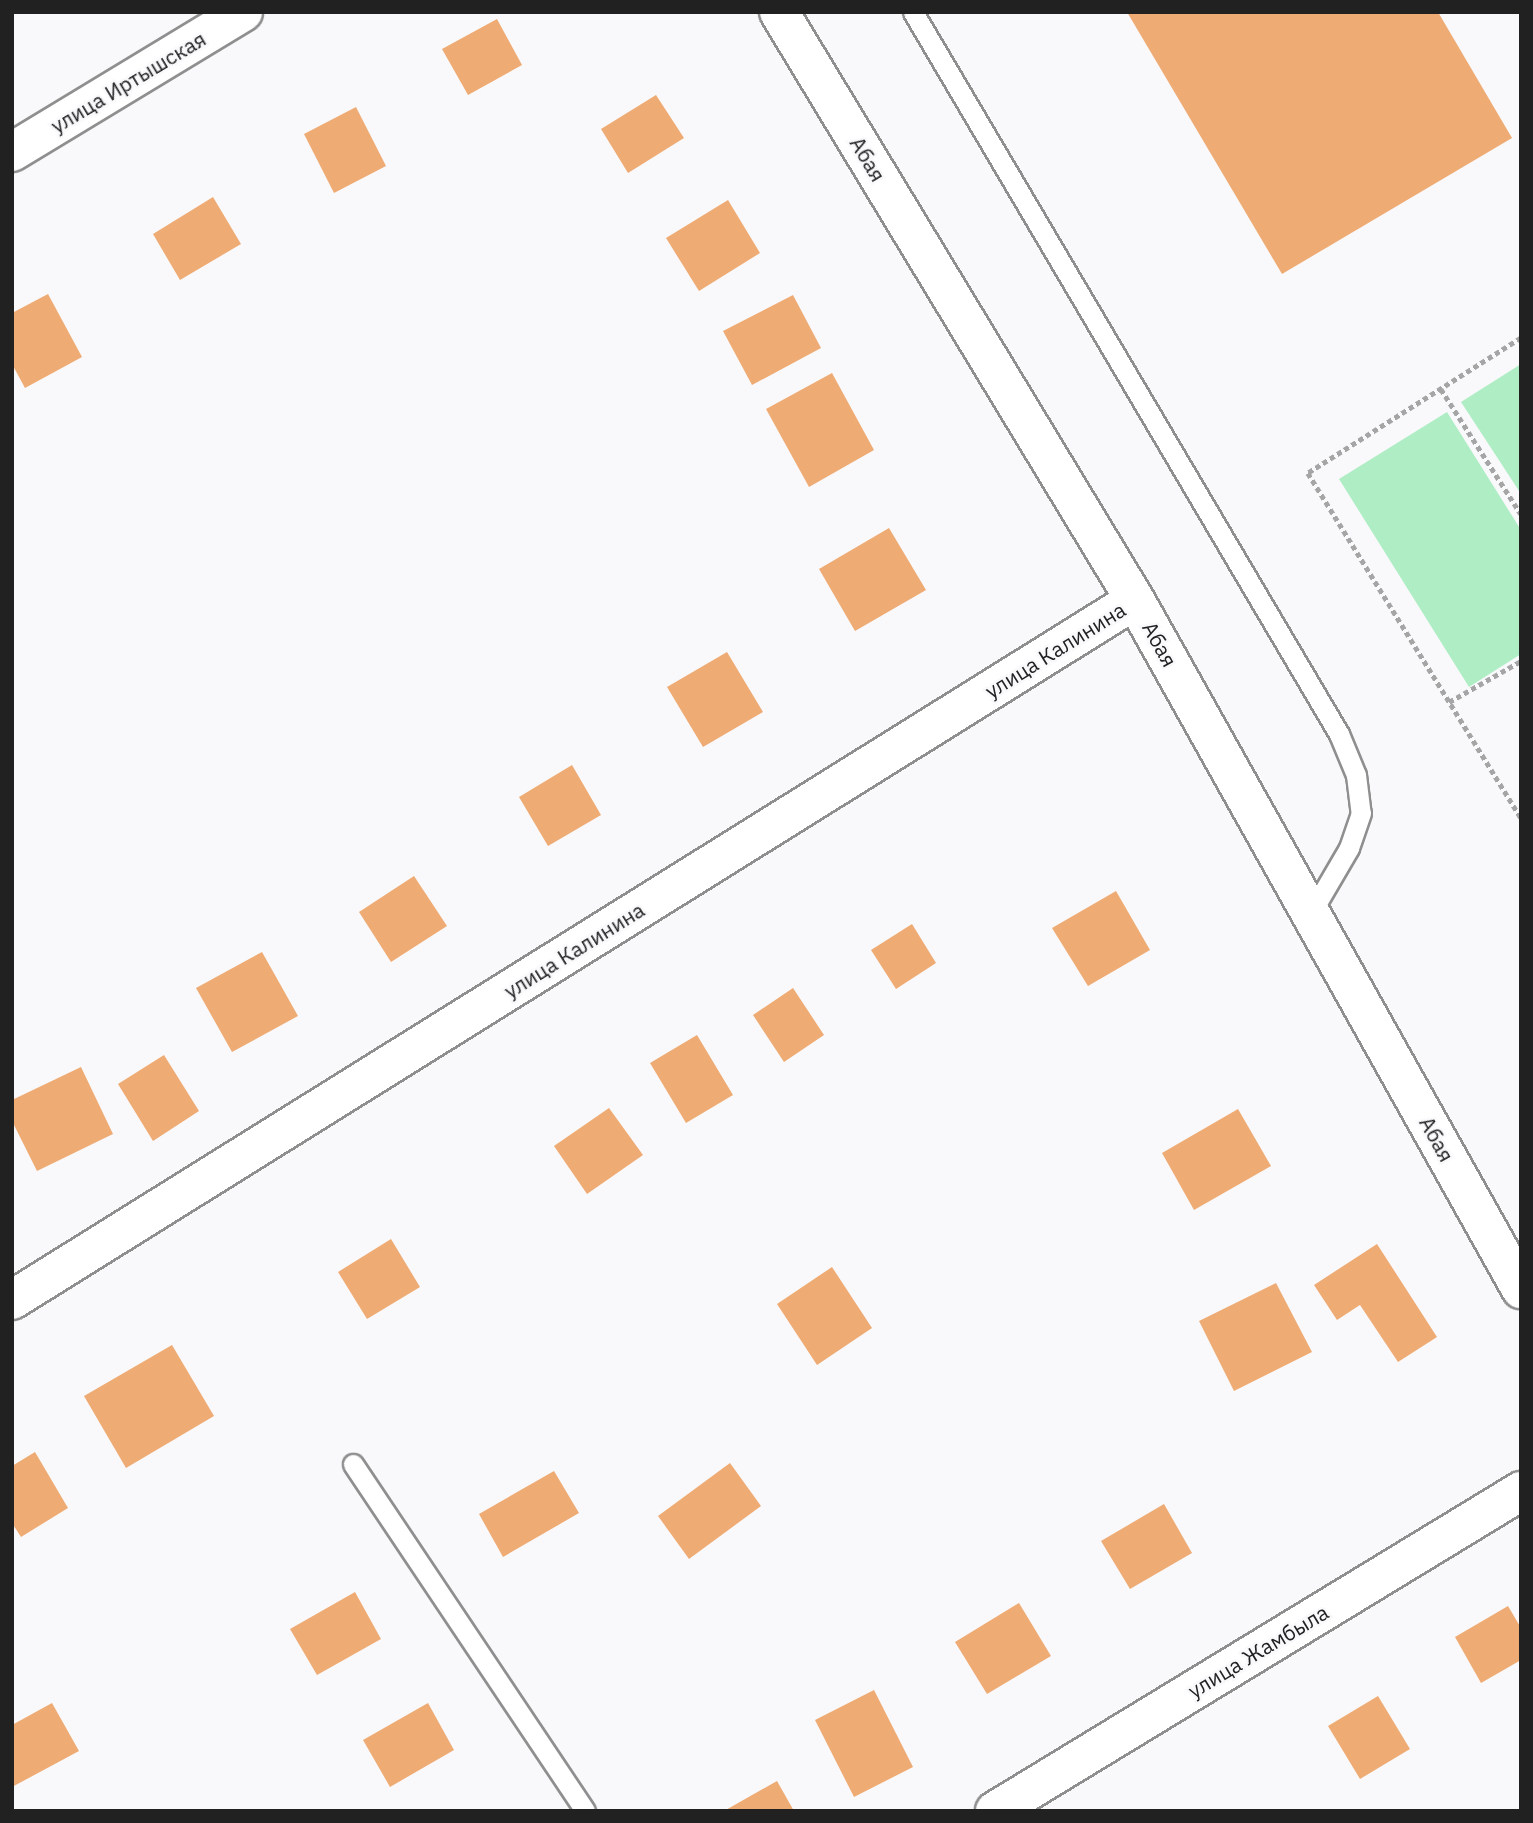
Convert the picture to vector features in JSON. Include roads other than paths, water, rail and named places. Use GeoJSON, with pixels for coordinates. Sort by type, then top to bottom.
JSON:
{"type":"FeatureCollection","features":[{"type":"Feature","properties":{"kind":"street","name":"улица Иртышская"},"geometry":{"type":"LineString","coordinates":[[12,152],[243,12]]}},
{"type":"Feature","properties":{"kind":"street","name":"Абая"},"geometry":{"type":"LineString","coordinates":[[779,12],[1135,600],[1521,1289]]}},
{"type":"Feature","properties":{"kind":"street","name":"улица Калинина"},"geometry":{"type":"LineString","coordinates":[[12,1300],[1135,600]]}},
{"type":"Feature","properties":{"kind":"street","name":"улица Жамбыла"},"geometry":{"type":"LineString","coordinates":[[995,1811],[1521,1491]]}},
{"type":"Feature","properties":{"kind":"lane"},"geometry":{"type":"LineString","coordinates":[[913,12],[1339,734],[1356,775],[1361,813],[1349,848],[1311,914]]}},
{"type":"Feature","properties":{"kind":"lane"},"geometry":{"type":"LineString","coordinates":[[353,1464],[584,1811]]}}]}
